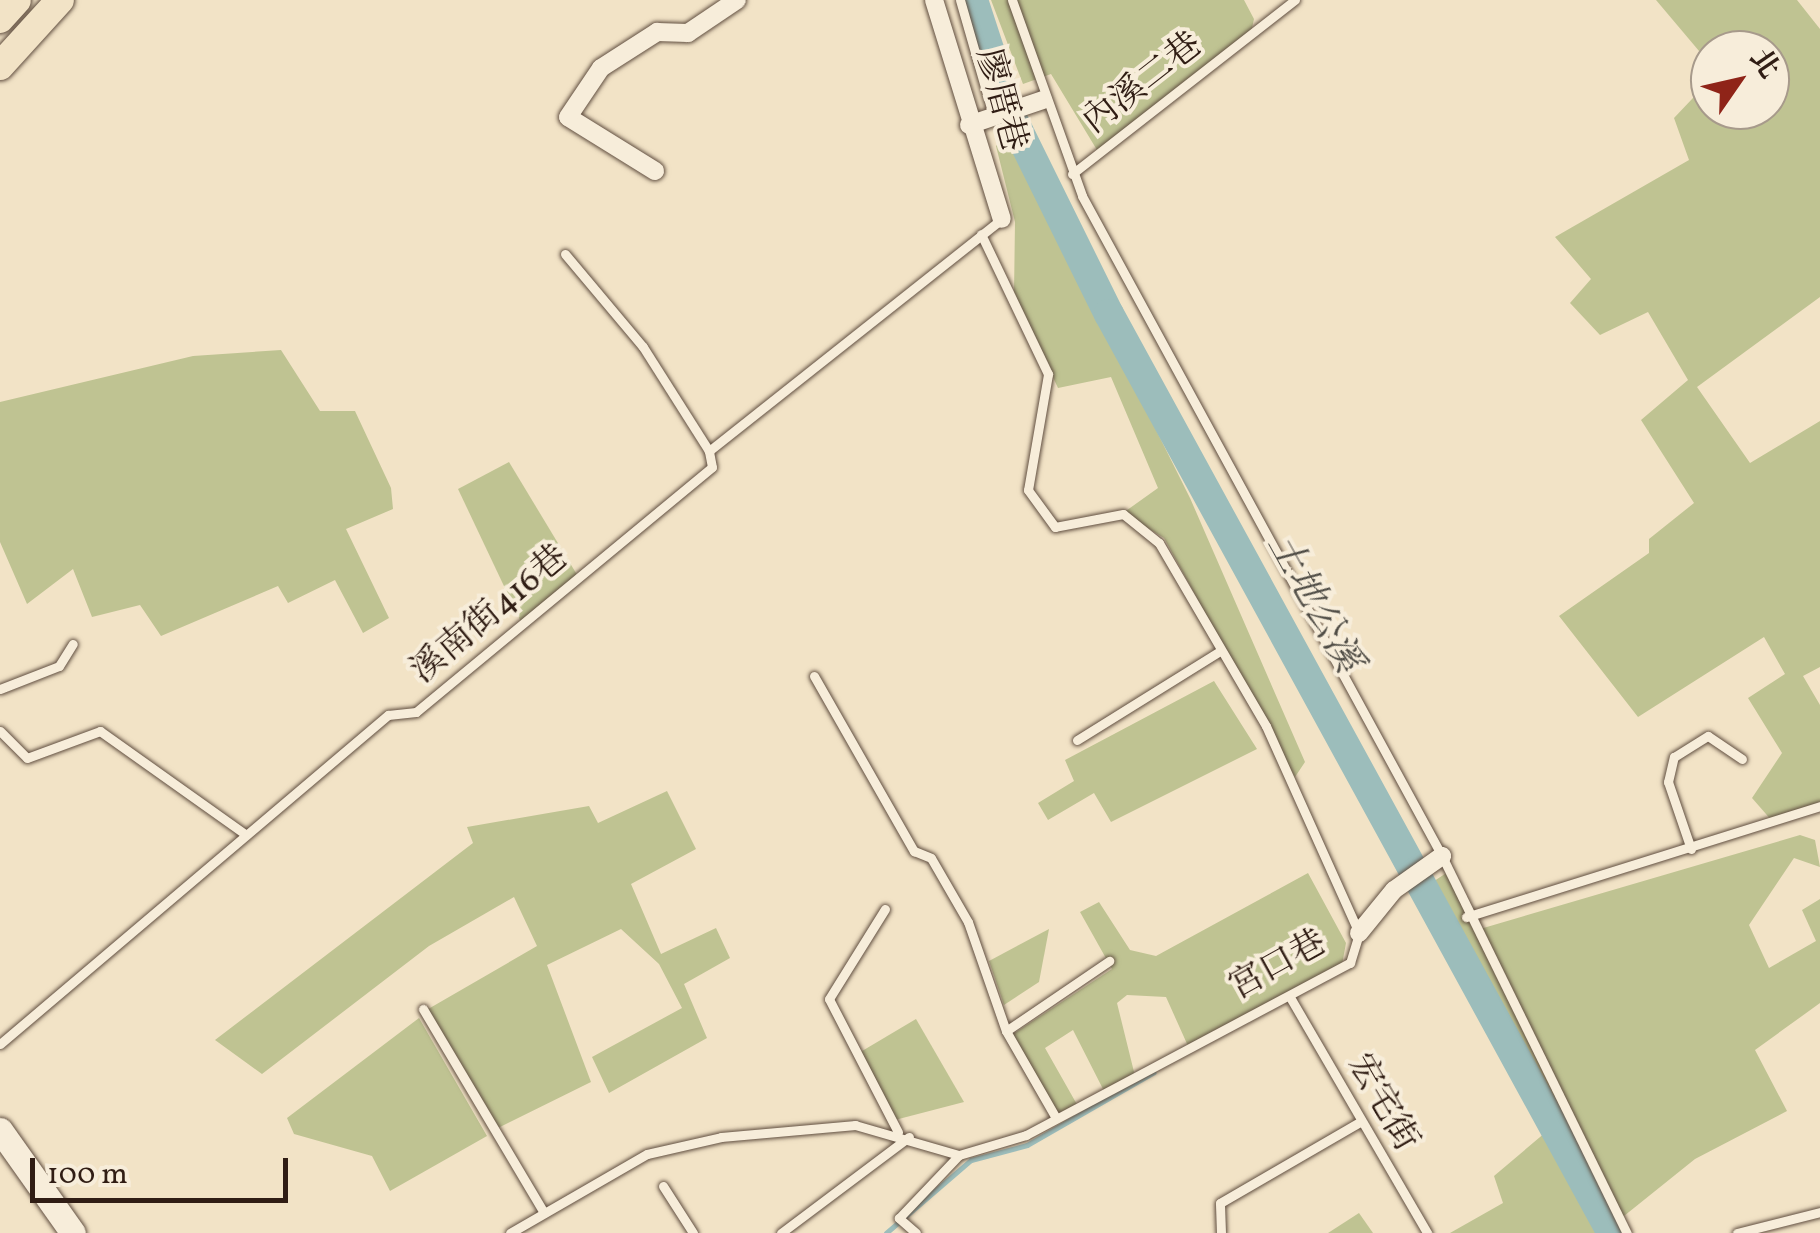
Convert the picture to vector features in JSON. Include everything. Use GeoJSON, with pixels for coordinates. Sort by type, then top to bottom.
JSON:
{"type":"FeatureCollection","features":[{"type":"Feature","properties":{"kind":"main road"},"geometry":{"type":"LineString","coordinates":[[0,19],[17,0]]}},
{"type":"Feature","properties":{"kind":"main road"},"geometry":{"type":"LineString","coordinates":[[0,66],[60,0]]}},
{"type":"Feature","properties":{"kind":"street"},"geometry":{"type":"LineString","coordinates":[[655,171],[568,117],[601,68],[657,32],[688,33],[737,0]]}},
{"type":"Feature","properties":{"kind":"street","name":"廖厝巷"},"geometry":{"type":"LineString","coordinates":[[934,0],[969,124],[1002,218]]}},
{"type":"Feature","properties":{"kind":"street"},"geometry":{"type":"LineString","coordinates":[[969,124],[1037,101]]}},
{"type":"Feature","properties":{"kind":"street"},"geometry":{"type":"LineString","coordinates":[[1360,933],[1394,890],[1434,862]]}},
{"type":"Feature","properties":{"kind":"street"},"geometry":{"type":"LineString","coordinates":[[0,1130],[73,1233]]}},
{"type":"Feature","properties":{"kind":"lane"},"geometry":{"type":"LineString","coordinates":[[960,0],[994,115]]}},
{"type":"Feature","properties":{"kind":"lane"},"geometry":{"type":"LineString","coordinates":[[1012,0],[1037,101],[1072,174],[1466,918],[1627,1233]]}},
{"type":"Feature","properties":{"kind":"lane","name":"內溪二巷"},"geometry":{"type":"LineString","coordinates":[[1072,174],[1295,0]]}},
{"type":"Feature","properties":{"kind":"lane","name":"溪南街416巷"},"geometry":{"type":"LineString","coordinates":[[0,1044],[388,715],[430,700],[712,467],[709,450],[1002,218]]}},
{"type":"Feature","properties":{"kind":"lane","name":"宮口巷"},"geometry":{"type":"LineString","coordinates":[[960,1156],[1056,1118],[1291,998],[1350,963],[1360,933],[1266,726],[1144,525],[1122,514],[1072,528],[1044,520],[1028,490],[1048,374],[981,234]]}},
{"type":"Feature","properties":{"kind":"lane"},"geometry":{"type":"LineString","coordinates":[[566,254],[642,346],[709,450]]}},
{"type":"Feature","properties":{"kind":"lane"},"geometry":{"type":"LineString","coordinates":[[0,689],[59,666],[72,644]]}},
{"type":"Feature","properties":{"kind":"lane"},"geometry":{"type":"LineString","coordinates":[[1078,740],[1220,652]]}},
{"type":"Feature","properties":{"kind":"lane"},"geometry":{"type":"LineString","coordinates":[[814,676],[914,852],[931,858],[968,922],[1006,1031],[1056,1118]]}},
{"type":"Feature","properties":{"kind":"lane"},"geometry":{"type":"LineString","coordinates":[[0,731],[27,758],[100,731],[244,834]]}},
{"type":"Feature","properties":{"kind":"lane"},"geometry":{"type":"LineString","coordinates":[[1690,849],[1668,782],[1674,757],[1708,736],[1742,759]]}},
{"type":"Feature","properties":{"kind":"lane"},"geometry":{"type":"LineString","coordinates":[[1466,918],[1816,808],[1820,822]]}},
{"type":"Feature","properties":{"kind":"lane"},"geometry":{"type":"LineString","coordinates":[[886,908],[829,999],[898,1132]]}},
{"type":"Feature","properties":{"kind":"lane"},"geometry":{"type":"LineString","coordinates":[[1006,1031],[1108,961]]}},
{"type":"Feature","properties":{"kind":"lane","name":"宏宅街"},"geometry":{"type":"LineString","coordinates":[[1291,998],[1427,1233]]}},
{"type":"Feature","properties":{"kind":"lane"},"geometry":{"type":"LineString","coordinates":[[422,1010],[544,1213]]}},
{"type":"Feature","properties":{"kind":"lane"},"geometry":{"type":"LineString","coordinates":[[1221,1233],[1220,1203],[1360,1122]]}},
{"type":"Feature","properties":{"kind":"lane"},"geometry":{"type":"LineString","coordinates":[[510,1233],[647,1154],[721,1136],[855,1125],[898,1132],[960,1156],[900,1218],[916,1233]]}},
{"type":"Feature","properties":{"kind":"lane"},"geometry":{"type":"LineString","coordinates":[[782,1233],[910,1137]]}},
{"type":"Feature","properties":{"kind":"lane"},"geometry":{"type":"LineString","coordinates":[[663,1186],[693,1233]]}},
{"type":"Feature","properties":{"kind":"lane"},"geometry":{"type":"LineString","coordinates":[[1736,1233],[1820,1212]]}},
{"type":"Feature","properties":{"kind":"green space"},"geometry":{"type":"Polygon","coordinates":[[[991,0],[1244,0],[1254,19],[1250,37],[1097,150],[1051,74],[1023,84],[991,0]]]}},
{"type":"Feature","properties":{"kind":"green space"},"geometry":{"type":"Polygon","coordinates":[[[1656,0],[1797,0],[1820,29],[1820,297],[1697,387],[1750,463],[1820,421],[1820,667],[1803,676],[1820,705],[1820,802],[1773,822],[1752,798],[1782,753],[1748,698],[1785,674],[1764,637],[1638,717],[1559,616],[1649,553],[1649,539],[1694,503],[1641,420],[1688,380],[1648,312],[1600,335],[1570,303],[1591,279],[1555,237],[1689,160],[1674,118],[1690,101],[1690,130],[1790,130],[1790,30],[1690,30],[1690,40],[1656,0]]]}},
{"type":"Feature","properties":{"kind":"green space"},"geometry":{"type":"Polygon","coordinates":[[[1008,133],[1190,498],[1305,762],[1295,777],[1164,538],[1123,513],[1158,488],[1111,377],[1058,388],[1014,294],[1015,222],[996,146],[1008,133]]]}},
{"type":"Feature","properties":{"kind":"green space"},"geometry":{"type":"Polygon","coordinates":[[[281,350],[320,411],[355,411],[391,488],[393,509],[346,529],[389,618],[363,633],[335,580],[288,603],[278,586],[161,636],[140,605],[92,617],[73,569],[27,604],[0,542],[0,402],[193,356],[281,350]]]}},
{"type":"Feature","properties":{"kind":"green space"},"geometry":{"type":"Polygon","coordinates":[[[509,462],[579,578],[522,624],[458,489],[509,462]]]}},
{"type":"Feature","properties":{"kind":"green space"},"geometry":{"type":"Polygon","coordinates":[[[1214,681],[1257,749],[1111,822],[1094,793],[1048,820],[1038,803],[1074,781],[1065,760],[1214,681]]]}},
{"type":"Feature","properties":{"kind":"green space"},"geometry":{"type":"Polygon","coordinates":[[[667,791],[696,849],[631,884],[661,954],[716,928],[730,958],[684,984],[707,1038],[609,1093],[592,1057],[682,1008],[659,964],[621,929],[547,965],[591,1082],[494,1130],[423,1012],[537,946],[514,897],[429,946],[262,1074],[215,1040],[473,843],[467,827],[589,806],[598,823],[667,791]]]}},
{"type":"Feature","properties":{"kind":"green space"},"geometry":{"type":"Polygon","coordinates":[[[1800,835],[1815,840],[1820,867],[1794,858],[1749,925],[1769,968],[1816,941],[1802,910],[1820,899],[1820,1003],[1755,1050],[1787,1111],[1695,1159],[1619,1220],[1626,1233],[1450,1233],[1503,1203],[1494,1176],[1546,1132],[1428,885],[1451,870],[1480,929],[1800,835]]]}},
{"type":"Feature","properties":{"kind":"green space"},"geometry":{"type":"Polygon","coordinates":[[[1308,873],[1346,943],[1341,970],[1188,1046],[1166,997],[1127,995],[1117,1003],[1135,1076],[1105,1093],[1073,1030],[1045,1048],[1079,1108],[1056,1115],[1013,1034],[1112,969],[1080,912],[1099,902],[1130,950],[1156,956],[1308,873]]]}},
{"type":"Feature","properties":{"kind":"green space"},"geometry":{"type":"Polygon","coordinates":[[[1049,929],[1039,982],[1004,1005],[989,961],[1049,929]]]}},
{"type":"Feature","properties":{"kind":"green space"},"geometry":{"type":"Polygon","coordinates":[[[419,1018],[487,1136],[390,1191],[372,1156],[294,1134],[287,1118],[419,1018]]]}},
{"type":"Feature","properties":{"kind":"green space"},"geometry":{"type":"Polygon","coordinates":[[[916,1019],[964,1102],[891,1121],[857,1054],[916,1019]]]}},
{"type":"Feature","properties":{"kind":"green space"},"geometry":{"type":"Polygon","coordinates":[[[1359,1213],[1373,1233],[1328,1233],[1359,1213]]]}},
{"type":"Feature","properties":{"kind":"waterway","name":"土地公溪"},"geometry":{"type":"LineString","coordinates":[[973,0],[1011,116],[1109,314],[1612,1233]]}},
{"type":"Feature","properties":{"kind":"waterway"},"geometry":{"type":"LineString","coordinates":[[886,1233],[971,1160],[1027,1145],[1154,1072]]}}]}
